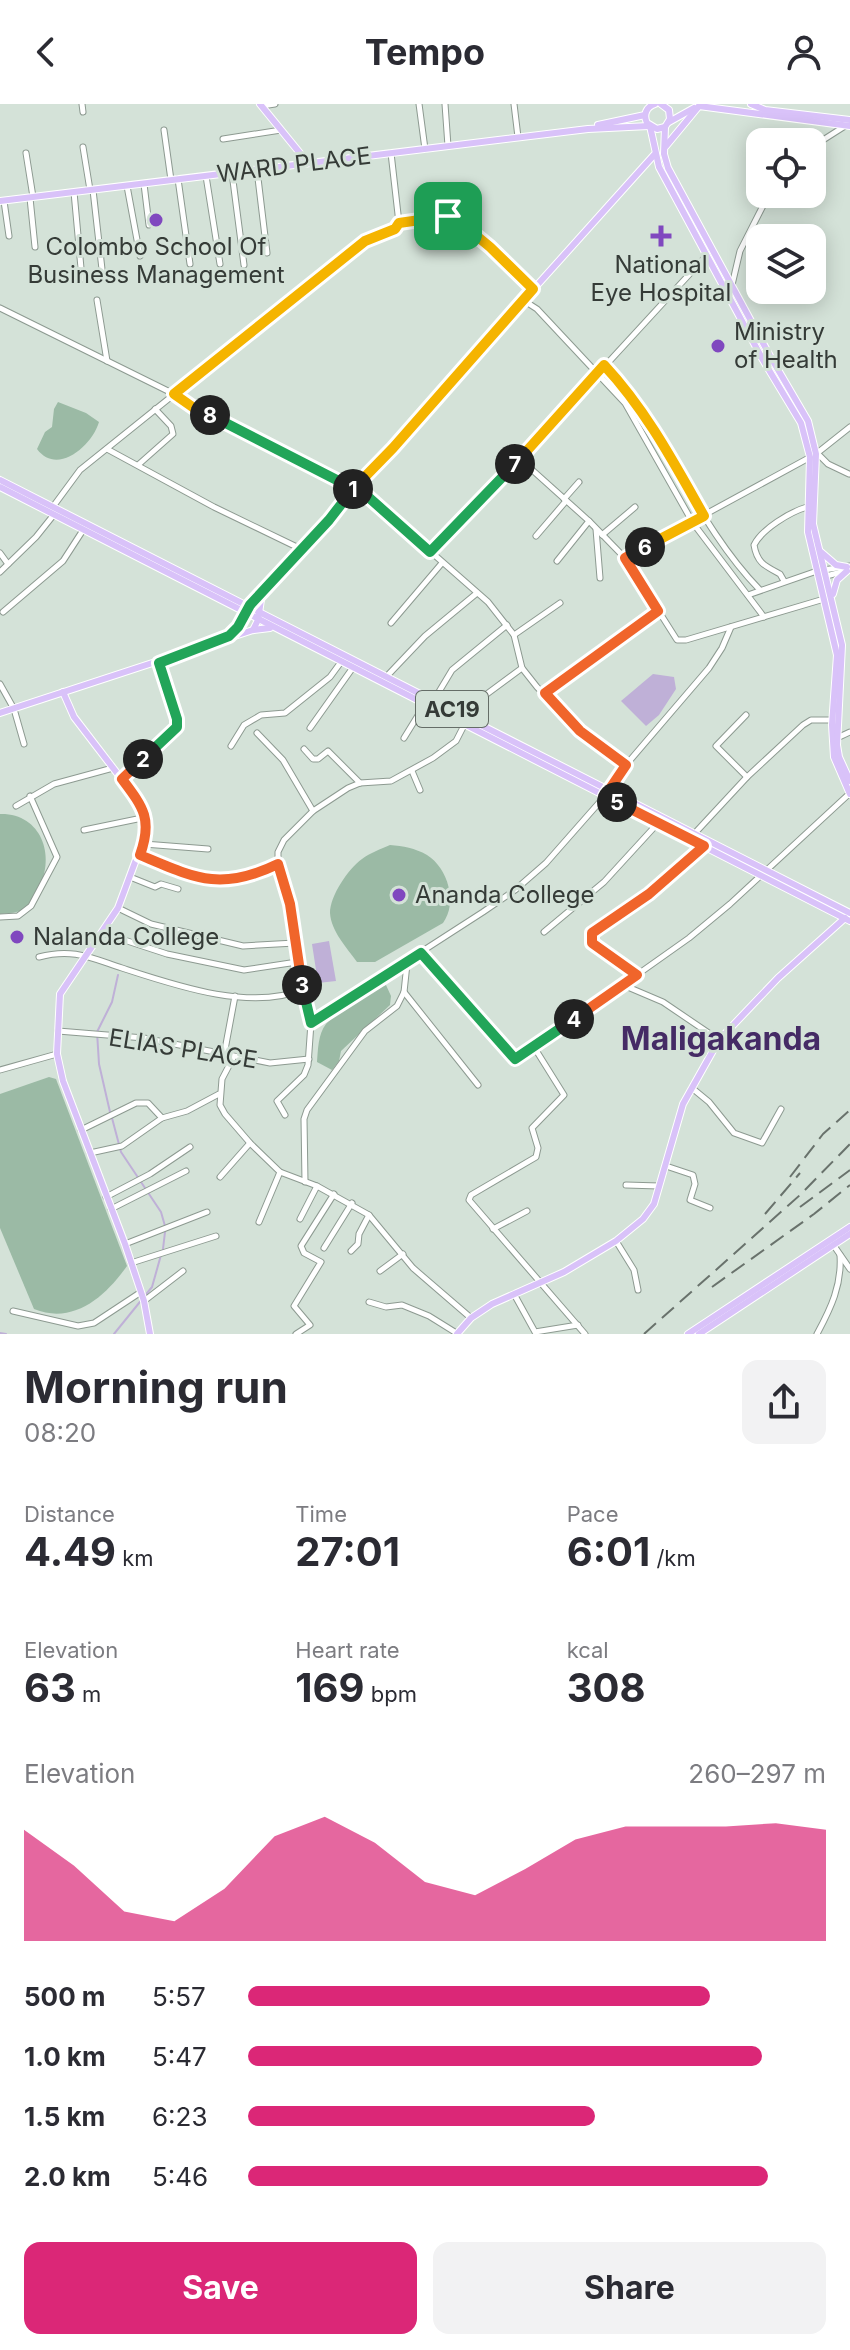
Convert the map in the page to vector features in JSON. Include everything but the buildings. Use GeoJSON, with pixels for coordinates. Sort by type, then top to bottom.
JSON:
{"type":"FeatureCollection","features":[{"type":"Feature","properties":{"kind":"main road"},"geometry":{"type":"LineString","coordinates":[[659,104],[670,114],[664,149],[668,168],[808,421],[814,455],[813,524],[821,574]]}},
{"type":"Feature","properties":{"kind":"main road"},"geometry":{"type":"LineString","coordinates":[[669,104],[659,104],[645,110],[654,155],[763,360],[801,423],[814,455],[807,507],[808,532],[828,598],[837,655],[834,757],[850,793]]}},
{"type":"Feature","properties":{"kind":"main road"},"geometry":{"type":"LineString","coordinates":[[751,104],[765,110],[849,124]]}},
{"type":"Feature","properties":{"kind":"main road"},"geometry":{"type":"LineString","coordinates":[[261,105],[308,163]]}},
{"type":"Feature","properties":{"kind":"main road"},"geometry":{"type":"LineString","coordinates":[[649,126],[657,129],[702,105],[733,107],[753,115],[849,124]]}},
{"type":"Feature","properties":{"kind":"main road"},"geometry":{"type":"LineString","coordinates":[[664,149],[702,105]]}},
{"type":"Feature","properties":{"kind":"main road","name":"WARD PLACE"},"geometry":{"type":"LineString","coordinates":[[588,129],[645,110]]}},
{"type":"Feature","properties":{"kind":"main road","name":"WARD PLACE"},"geometry":{"type":"LineString","coordinates":[[2,201],[518,137],[649,126]]}},
{"type":"Feature","properties":{"kind":"main road"},"geometry":{"type":"LineString","coordinates":[[223,639],[238,627],[250,606],[654,155]]}},
{"type":"Feature","properties":{"kind":"main road","name":"AC19"},"geometry":{"type":"LineString","coordinates":[[0,480],[54,510],[250,606],[425,704],[610,788],[848,917]]}},
{"type":"Feature","properties":{"kind":"main road","name":"AC19"},"geometry":{"type":"LineString","coordinates":[[0,487],[54,510]]}},
{"type":"Feature","properties":{"kind":"main road","name":"AC19"},"geometry":{"type":"LineString","coordinates":[[86,526],[258,620],[341,662],[387,676],[605,796],[704,846],[764,872]]}},
{"type":"Feature","properties":{"kind":"main road"},"geometry":{"type":"LineString","coordinates":[[818,549],[836,565],[848,568],[837,580],[828,598]]}},
{"type":"Feature","properties":{"kind":"main road"},"geometry":{"type":"LineString","coordinates":[[253,630],[258,620],[262,593]]}},
{"type":"Feature","properties":{"kind":"main road"},"geometry":{"type":"LineString","coordinates":[[0,713],[159,663],[223,639],[253,630],[274,628]]}},
{"type":"Feature","properties":{"kind":"main road"},"geometry":{"type":"LineString","coordinates":[[63,692],[74,717],[147,817],[144,844],[118,908],[60,994],[57,1054],[63,1081],[125,1244],[150,1334]]}},
{"type":"Feature","properties":{"kind":"main road"},"geometry":{"type":"LineString","coordinates":[[835,720],[839,757],[850,781]]}},
{"type":"Feature","properties":{"kind":"main road"},"geometry":{"type":"LineString","coordinates":[[458,1334],[471,1318],[492,1304],[542,1284],[616,1241],[643,1219],[654,1204],[683,1104],[719,1040],[778,978],[848,917]]}},
{"type":"Feature","properties":{"kind":"main road"},"geometry":{"type":"LineString","coordinates":[[699,1334],[850,1227]]}},
{"type":"Feature","properties":{"kind":"main road"},"geometry":{"type":"LineString","coordinates":[[688,1334],[832,1242],[850,1234]]}},
{"type":"Feature","properties":{"kind":"street"},"geometry":{"type":"LineString","coordinates":[[82,104],[83,112]]}},
{"type":"Feature","properties":{"kind":"street"},"geometry":{"type":"LineString","coordinates":[[261,105],[275,104]]}},
{"type":"Feature","properties":{"kind":"street"},"geometry":{"type":"LineString","coordinates":[[419,104],[425,149]]}},
{"type":"Feature","properties":{"kind":"street"},"geometry":{"type":"LineString","coordinates":[[445,104],[448,146]]}},
{"type":"Feature","properties":{"kind":"street"},"geometry":{"type":"LineString","coordinates":[[514,104],[518,137]]}},
{"type":"Feature","properties":{"kind":"street"},"geometry":{"type":"LineString","coordinates":[[826,138],[849,124]]}},
{"type":"Feature","properties":{"kind":"street"},"geometry":{"type":"LineString","coordinates":[[164,130],[190,264]]}},
{"type":"Feature","properties":{"kind":"street"},"geometry":{"type":"LineString","coordinates":[[223,139],[281,130]]}},
{"type":"Feature","properties":{"kind":"street"},"geometry":{"type":"LineString","coordinates":[[83,147],[92,190],[103,278]]}},
{"type":"Feature","properties":{"kind":"street"},"geometry":{"type":"LineString","coordinates":[[26,153],[35,247]]}},
{"type":"Feature","properties":{"kind":"street"},"geometry":{"type":"LineString","coordinates":[[0,572],[21,553],[80,470],[365,241],[395,229],[399,223],[391,153]]}},
{"type":"Feature","properties":{"kind":"street"},"geometry":{"type":"LineString","coordinates":[[257,170],[267,253]]}},
{"type":"Feature","properties":{"kind":"street"},"geometry":{"type":"LineString","coordinates":[[232,173],[244,265]]}},
{"type":"Feature","properties":{"kind":"street"},"geometry":{"type":"LineString","coordinates":[[206,176],[220,264]]}},
{"type":"Feature","properties":{"kind":"street"},"geometry":{"type":"LineString","coordinates":[[144,184],[149,225]]}},
{"type":"Feature","properties":{"kind":"street"},"geometry":{"type":"LineString","coordinates":[[127,186],[140,256]]}},
{"type":"Feature","properties":{"kind":"street"},"geometry":{"type":"LineString","coordinates":[[74,192],[82,279]]}},
{"type":"Feature","properties":{"kind":"street"},"geometry":{"type":"LineString","coordinates":[[2,201],[9,236]]}},
{"type":"Feature","properties":{"kind":"street"},"geometry":{"type":"LineString","coordinates":[[732,286],[740,251],[762,208]]}},
{"type":"Feature","properties":{"kind":"street"},"geometry":{"type":"LineString","coordinates":[[399,223],[448,216],[455,218],[533,289]]}},
{"type":"Feature","properties":{"kind":"street"},"geometry":{"type":"LineString","coordinates":[[430,552],[713,250]]}},
{"type":"Feature","properties":{"kind":"street"},"geometry":{"type":"LineString","coordinates":[[97,300],[107,361]]}},
{"type":"Feature","properties":{"kind":"street"},"geometry":{"type":"LineString","coordinates":[[523,300],[537,309],[625,403],[693,523],[764,617]]}},
{"type":"Feature","properties":{"kind":"street"},"geometry":{"type":"LineString","coordinates":[[0,308],[174,394],[194,408],[233,425],[373,501],[488,602],[514,635],[522,668],[537,687],[580,731],[626,765]]}},
{"type":"Feature","properties":{"kind":"street"},"geometry":{"type":"LineString","coordinates":[[604,365],[631,395],[704,516],[746,576],[759,589]]}},
{"type":"Feature","properties":{"kind":"street"},"geometry":{"type":"LineString","coordinates":[[138,465],[173,434],[174,430],[155,409]]}},
{"type":"Feature","properties":{"kind":"street"},"geometry":{"type":"LineString","coordinates":[[625,558],[814,455],[850,427]]}},
{"type":"Feature","properties":{"kind":"street"},"geometry":{"type":"LineString","coordinates":[[107,448],[214,507],[302,550]]}},
{"type":"Feature","properties":{"kind":"street"},"geometry":{"type":"LineString","coordinates":[[814,455],[849,474]]}},
{"type":"Feature","properties":{"kind":"street"},"geometry":{"type":"LineString","coordinates":[[520,459],[625,558],[677,640],[686,640],[828,598]]}},
{"type":"Feature","properties":{"kind":"street"},"geometry":{"type":"LineString","coordinates":[[536,536],[579,482]]}},
{"type":"Feature","properties":{"kind":"street"},"geometry":{"type":"LineString","coordinates":[[602,535],[635,507]]}},
{"type":"Feature","properties":{"kind":"street"},"geometry":{"type":"LineString","coordinates":[[784,581],[780,574],[760,563],[754,545],[757,538],[782,518],[807,507]]}},
{"type":"Feature","properties":{"kind":"street"},"geometry":{"type":"LineString","coordinates":[[557,561],[589,521]]}},
{"type":"Feature","properties":{"kind":"street"},"geometry":{"type":"LineString","coordinates":[[3,612],[63,561],[86,526]]}},
{"type":"Feature","properties":{"kind":"street"},"geometry":{"type":"LineString","coordinates":[[596,528],[600,578]]}},
{"type":"Feature","properties":{"kind":"street"},"geometry":{"type":"LineString","coordinates":[[0,553],[8,564]]}},
{"type":"Feature","properties":{"kind":"street"},"geometry":{"type":"LineString","coordinates":[[391,623],[442,563]]}},
{"type":"Feature","properties":{"kind":"street"},"geometry":{"type":"LineString","coordinates":[[748,595],[784,581],[848,568]]}},
{"type":"Feature","properties":{"kind":"street"},"geometry":{"type":"LineString","coordinates":[[387,676],[425,636],[477,593]]}},
{"type":"Feature","properties":{"kind":"street"},"geometry":{"type":"LineString","coordinates":[[514,635],[560,603]]}},
{"type":"Feature","properties":{"kind":"street"},"geometry":{"type":"LineString","coordinates":[[545,693],[658,611]]}},
{"type":"Feature","properties":{"kind":"street"},"geometry":{"type":"LineString","coordinates":[[434,700],[452,670],[507,625]]}},
{"type":"Feature","properties":{"kind":"street"},"geometry":{"type":"LineString","coordinates":[[311,1023],[515,890],[546,863],[709,668],[731,627]]}},
{"type":"Feature","properties":{"kind":"street"},"geometry":{"type":"LineString","coordinates":[[231,746],[244,725],[261,715],[285,713],[330,677],[341,662]]}},
{"type":"Feature","properties":{"kind":"street"},"geometry":{"type":"LineString","coordinates":[[122,779],[177,727],[159,663]]}},
{"type":"Feature","properties":{"kind":"street"},"geometry":{"type":"LineString","coordinates":[[310,728],[355,664]]}},
{"type":"Feature","properties":{"kind":"street"},"geometry":{"type":"LineString","coordinates":[[285,1115],[277,1101],[304,1075],[309,1059],[311,1023],[297,962],[290,904],[278,864],[278,852],[284,840],[313,811],[360,783],[391,781],[412,771],[456,741],[476,702],[522,668]]}},
{"type":"Feature","properties":{"kind":"street"},"geometry":{"type":"LineString","coordinates":[[0,684],[14,709],[24,744]]}},
{"type":"Feature","properties":{"kind":"street"},"geometry":{"type":"LineString","coordinates":[[404,738],[425,704]]}},
{"type":"Feature","properties":{"kind":"street"},"geometry":{"type":"LineString","coordinates":[[746,715],[716,746],[747,777]]}},
{"type":"Feature","properties":{"kind":"street"},"geometry":{"type":"LineString","coordinates":[[695,833],[747,777],[803,725],[811,720],[835,720]]}},
{"type":"Feature","properties":{"kind":"street"},"geometry":{"type":"LineString","coordinates":[[837,738],[850,732]]}},
{"type":"Feature","properties":{"kind":"street"},"geometry":{"type":"LineString","coordinates":[[257,733],[283,760],[313,811]]}},
{"type":"Feature","properties":{"kind":"street"},"geometry":{"type":"LineString","coordinates":[[304,749],[313,759],[328,751],[360,783]]}},
{"type":"Feature","properties":{"kind":"street"},"geometry":{"type":"LineString","coordinates":[[16,806],[54,784],[113,768]]}},
{"type":"Feature","properties":{"kind":"street"},"geometry":{"type":"LineString","coordinates":[[412,771],[420,790]]}},
{"type":"Feature","properties":{"kind":"street"},"geometry":{"type":"LineString","coordinates":[[421,953],[512,1059],[521,1057],[699,929],[850,793]]}},
{"type":"Feature","properties":{"kind":"street"},"geometry":{"type":"LineString","coordinates":[[0,917],[18,916],[26,912],[36,900],[55,863],[56,851],[30,796]]}},
{"type":"Feature","properties":{"kind":"street"},"geometry":{"type":"LineString","coordinates":[[84,830],[147,817]]}},
{"type":"Feature","properties":{"kind":"street"},"geometry":{"type":"LineString","coordinates":[[544,932],[604,882],[659,822]]}},
{"type":"Feature","properties":{"kind":"street"},"geometry":{"type":"LineString","coordinates":[[144,844],[208,849]]}},
{"type":"Feature","properties":{"kind":"street"},"geometry":{"type":"LineString","coordinates":[[637,975],[592,943],[592,933],[649,894],[704,846]]}},
{"type":"Feature","properties":{"kind":"street"},"geometry":{"type":"LineString","coordinates":[[140,855],[187,875],[225,881],[260,873],[278,864]]}},
{"type":"Feature","properties":{"kind":"street"},"geometry":{"type":"LineString","coordinates":[[130,877],[155,887],[161,884],[178,889]]}},
{"type":"Feature","properties":{"kind":"street"},"geometry":{"type":"LineString","coordinates":[[118,908],[151,924],[243,946],[295,943]]}},
{"type":"Feature","properties":{"kind":"street"},"geometry":{"type":"LineString","coordinates":[[103,933],[167,954],[244,970],[297,962]]}},
{"type":"Feature","properties":{"kind":"street"},"geometry":{"type":"LineString","coordinates":[[39,957],[64,952],[165,981],[235,996],[273,997],[291,995],[303,989]]}},
{"type":"Feature","properties":{"kind":"street"},"geometry":{"type":"LineString","coordinates":[[305,1182],[307,1110],[365,1031],[397,1006],[404,992],[407,963]]}},
{"type":"Feature","properties":{"kind":"street"},"geometry":{"type":"LineString","coordinates":[[623,985],[663,1002],[719,1040]]}},
{"type":"Feature","properties":{"kind":"street"},"geometry":{"type":"LineString","coordinates":[[404,992],[478,1085]]}},
{"type":"Feature","properties":{"kind":"street"},"geometry":{"type":"LineString","coordinates":[[224,1055],[235,996]]}},
{"type":"Feature","properties":{"kind":"street","name":"ELIAS PLACE"},"geometry":{"type":"LineString","coordinates":[[58,1031],[144,1038],[270,1063],[309,1059]]}},
{"type":"Feature","properties":{"kind":"street"},"geometry":{"type":"LineString","coordinates":[[534,1047],[564,1095],[532,1128],[538,1148],[536,1157],[471,1195],[471,1205],[585,1334]]}},
{"type":"Feature","properties":{"kind":"street"},"geometry":{"type":"LineString","coordinates":[[0,1070],[57,1054]]}},
{"type":"Feature","properties":{"kind":"street"},"geometry":{"type":"LineString","coordinates":[[233,1058],[222,1079],[219,1094],[225,1114],[250,1143],[280,1172],[334,1194],[369,1215],[413,1268],[471,1318]]}},
{"type":"Feature","properties":{"kind":"street"},"geometry":{"type":"LineString","coordinates":[[692,1088],[709,1102],[734,1133],[762,1143],[781,1109]]}},
{"type":"Feature","properties":{"kind":"street"},"geometry":{"type":"LineString","coordinates":[[90,1153],[119,1147],[162,1118],[187,1111],[219,1094]]}},
{"type":"Feature","properties":{"kind":"street"},"geometry":{"type":"LineString","coordinates":[[81,1130],[143,1101],[162,1118]]}},
{"type":"Feature","properties":{"kind":"street"},"geometry":{"type":"LineString","coordinates":[[220,1177],[250,1143]]}},
{"type":"Feature","properties":{"kind":"street"},"geometry":{"type":"LineString","coordinates":[[106,1197],[190,1147]]}},
{"type":"Feature","properties":{"kind":"street"},"geometry":{"type":"LineString","coordinates":[[666,1166],[693,1175],[695,1184],[690,1200],[710,1208]]}},
{"type":"Feature","properties":{"kind":"street"},"geometry":{"type":"LineString","coordinates":[[111,1209],[186,1171]]}},
{"type":"Feature","properties":{"kind":"street"},"geometry":{"type":"LineString","coordinates":[[259,1222],[280,1172]]}},
{"type":"Feature","properties":{"kind":"street"},"geometry":{"type":"LineString","coordinates":[[626,1185],[659,1186]]}},
{"type":"Feature","properties":{"kind":"street"},"geometry":{"type":"LineString","coordinates":[[300,1219],[317,1186]]}},
{"type":"Feature","properties":{"kind":"street"},"geometry":{"type":"LineString","coordinates":[[296,1334],[310,1325],[294,1306],[321,1262],[304,1253],[301,1246],[334,1194]]}},
{"type":"Feature","properties":{"kind":"street"},"geometry":{"type":"LineString","coordinates":[[324,1248],[352,1203]]}},
{"type":"Feature","properties":{"kind":"street"},"geometry":{"type":"LineString","coordinates":[[493,1229],[527,1211]]}},
{"type":"Feature","properties":{"kind":"street"},"geometry":{"type":"LineString","coordinates":[[125,1244],[207,1212]]}},
{"type":"Feature","properties":{"kind":"street"},"geometry":{"type":"LineString","coordinates":[[351,1251],[358,1244],[359,1234],[369,1215]]}},
{"type":"Feature","properties":{"kind":"street"},"geometry":{"type":"LineString","coordinates":[[131,1263],[216,1236]]}},
{"type":"Feature","properties":{"kind":"street"},"geometry":{"type":"LineString","coordinates":[[616,1241],[634,1270],[638,1290]]}},
{"type":"Feature","properties":{"kind":"street"},"geometry":{"type":"LineString","coordinates":[[832,1242],[850,1269]]}},
{"type":"Feature","properties":{"kind":"street"},"geometry":{"type":"LineString","coordinates":[[380,1271],[403,1254]]}},
{"type":"Feature","properties":{"kind":"street"},"geometry":{"type":"LineString","coordinates":[[817,1334],[837,1295],[840,1255]]}},
{"type":"Feature","properties":{"kind":"street"},"geometry":{"type":"LineString","coordinates":[[13,1311],[78,1326],[94,1323],[142,1298],[183,1271]]}},
{"type":"Feature","properties":{"kind":"street"},"geometry":{"type":"LineString","coordinates":[[514,1294],[535,1332],[578,1324]]}},
{"type":"Feature","properties":{"kind":"street"},"geometry":{"type":"LineString","coordinates":[[369,1302],[386,1307],[402,1305],[429,1316],[458,1334]]}},
{"type":"Feature","properties":{"kind":"green space"},"geometry":{"type":"Polygon","coordinates":[[[58,402],[99,422],[82,448],[64,459],[54,460],[37,449],[45,432],[52,427],[58,402]]]}},
{"type":"Feature","properties":{"kind":"green space"},"geometry":{"type":"Polygon","coordinates":[[[0,814],[26,820],[35,828],[45,850],[46,862],[44,875],[30,905],[19,911],[0,914],[0,814]]]}},
{"type":"Feature","properties":{"kind":"green space"},"geometry":{"type":"Polygon","coordinates":[[[390,845],[418,851],[434,861],[445,877],[450,906],[443,923],[375,962],[357,962],[333,926],[331,906],[341,883],[357,863],[390,845]]]}},
{"type":"Feature","properties":{"kind":"green space"},"geometry":{"type":"Polygon","coordinates":[[[386,985],[391,996],[390,1005],[341,1051],[339,1061],[332,1070],[317,1062],[320,1037],[326,1024],[346,1008],[386,985]]]}},
{"type":"Feature","properties":{"kind":"green space"},"geometry":{"type":"Polygon","coordinates":[[[49,1077],[56,1079],[127,1266],[109,1288],[87,1305],[62,1313],[34,1309],[0,1228],[0,1094],[49,1077]]]}},
{"type":"Feature","properties":{"kind":"shaded area"},"geometry":{"type":"Polygon","coordinates":[[[653,674],[674,677],[676,689],[659,715],[646,726],[621,701],[653,674]]]}},
{"type":"Feature","properties":{"kind":"shaded area"},"geometry":{"type":"Polygon","coordinates":[[[329,941],[336,981],[318,983],[312,944],[329,941]]]}},
{"type":"Feature","properties":{"kind":"waterway"},"geometry":{"type":"LineString","coordinates":[[110,1112],[99,1064],[97,1032],[112,1002],[118,975]]}},
{"type":"Feature","properties":{"kind":"waterway"},"geometry":{"type":"LineString","coordinates":[[112,1118],[121,1152],[161,1212],[165,1226]]}},
{"type":"Feature","properties":{"kind":"waterway"},"geometry":{"type":"LineString","coordinates":[[163,1249],[165,1232]]}},
{"type":"Feature","properties":{"kind":"waterway"},"geometry":{"type":"LineString","coordinates":[[114,1334],[152,1287],[161,1255]]}},
{"type":"Feature","properties":{"kind":"waterway"},"geometry":{"type":"LineString","coordinates":[[0,1333],[6,1334]]}},
{"type":"Feature","properties":{"kind":"railway"},"geometry":{"type":"LineString","coordinates":[[790,1177],[823,1134],[850,1110]]}},
{"type":"Feature","properties":{"kind":"railway"},"geometry":{"type":"LineString","coordinates":[[644,1334],[800,1195],[850,1144]]}},
{"type":"Feature","properties":{"kind":"railway"},"geometry":{"type":"LineString","coordinates":[[800,1207],[850,1170]]}},
{"type":"Feature","properties":{"kind":"railway"},"geometry":{"type":"LineString","coordinates":[[765,1214],[800,1173]]}},
{"type":"Feature","properties":{"kind":"railway"},"geometry":{"type":"LineString","coordinates":[[712,1287],[850,1185]]}},
{"type":"Feature","properties":{"kind":"place","name":"Colombo School Of Business Management"},"geometry":{"type":"Point","coordinates":[156,220]}},
{"type":"Feature","properties":{"kind":"place","name":"National Eye Hospital"},"geometry":{"type":"Point","coordinates":[661,236]}},
{"type":"Feature","properties":{"kind":"place","name":"Ministry of Health"},"geometry":{"type":"Point","coordinates":[718,346]}},
{"type":"Feature","properties":{"kind":"place","name":"Ananda College"},"geometry":{"type":"Point","coordinates":[399,895]}},
{"type":"Feature","properties":{"kind":"place","name":"Nalanda College"},"geometry":{"type":"Point","coordinates":[17,937]}},
{"type":"Feature","properties":{"kind":"district","name":"Maligakanda"},"geometry":{"type":"Point","coordinates":[721,1039]}},
{"type":"Feature","properties":{"kind":"route"},"geometry":{"type":"LineString","coordinates":[[448,216],[399,223],[395,229],[365,241],[174,394],[194,408],[233,425],[353,490],[366,495],[430,552],[537,441],[604,365],[631,395],[658,435],[704,516],[625,558],[658,611],[545,693],[580,731],[626,765],[605,796],[704,846],[649,894],[592,933],[592,943],[637,975],[515,1059],[421,953],[311,1023],[297,962],[290,904],[278,864],[260,873],[225,881],[187,875],[140,855],[147,817],[122,779],[177,727],[159,663],[223,639],[238,627],[250,605],[329,520],[353,490],[533,289],[490,247],[455,218],[448,216]]}}]}
